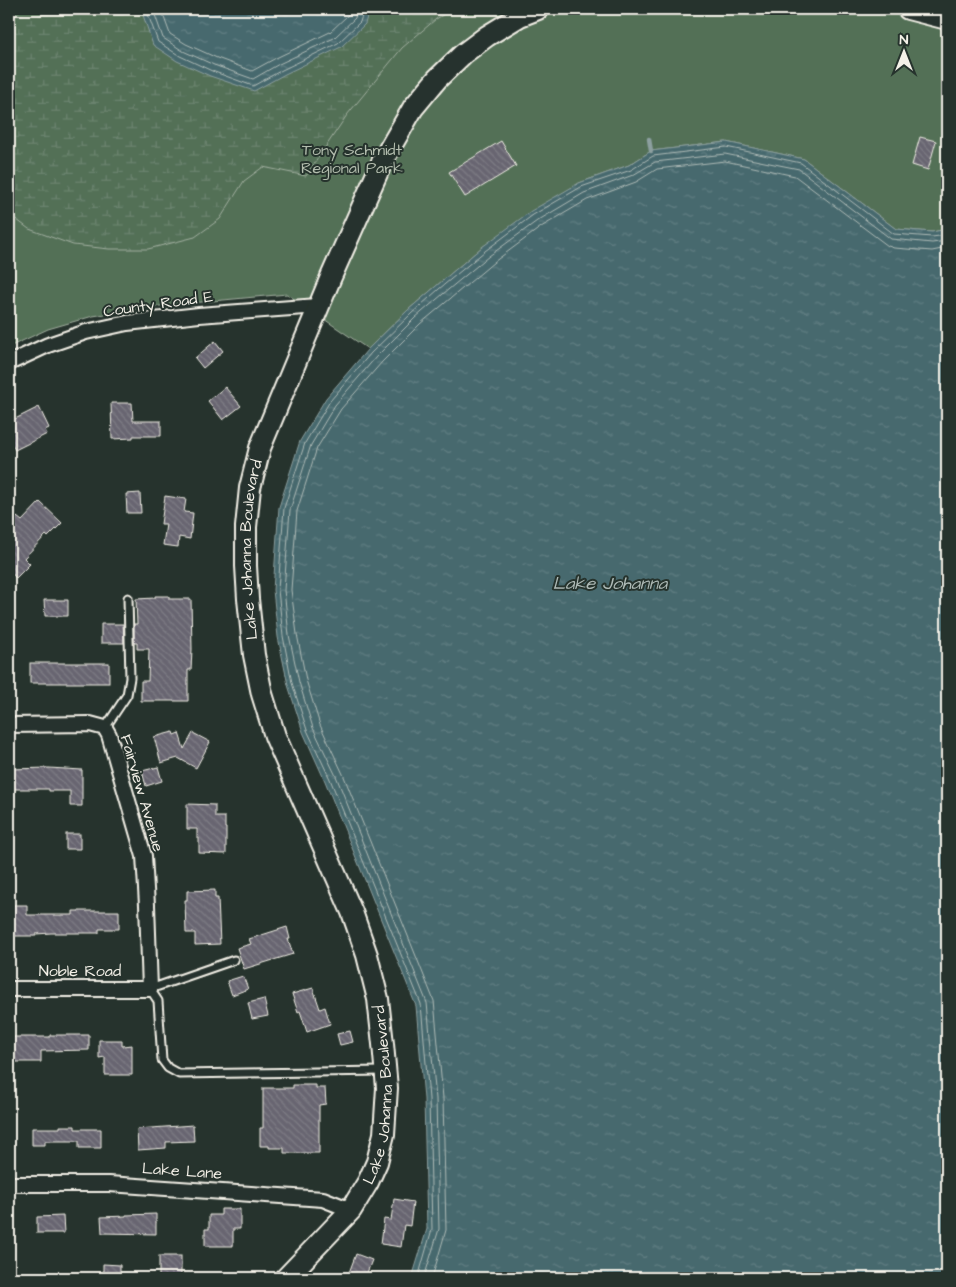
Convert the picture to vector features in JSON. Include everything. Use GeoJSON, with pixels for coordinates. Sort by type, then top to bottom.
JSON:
{"type":"FeatureCollection","features":[{"type":"Feature","properties":{"kind":"street","name":"Lake Johanna Boulevard"},"geometry":{"type":"LineString","coordinates":[[286,1278],[351,1210],[368,1182],[374,1169],[384,1134],[386,1071],[378,999],[367,955],[352,912],[275,736],[262,694],[254,655],[246,566],[246,528],[250,488],[260,448],[318,306],[384,160],[409,115],[436,78],[463,54],[520,16],[538,9]]}},
{"type":"Feature","properties":{"kind":"street"},"geometry":{"type":"LineString","coordinates":[[908,9],[947,19]]}},
{"type":"Feature","properties":{"kind":"street","name":"County Road E"},"geometry":{"type":"LineString","coordinates":[[9,363],[48,345],[86,332],[127,323],[180,316],[318,306]]}},
{"type":"Feature","properties":{"kind":"street"},"geometry":{"type":"LineString","coordinates":[[9,725],[90,724],[104,728]]}},
{"type":"Feature","properties":{"kind":"street","name":"Fairview Avenue"},"geometry":{"type":"LineString","coordinates":[[104,728],[108,735],[144,856],[150,989]]}},
{"type":"Feature","properties":{"kind":"street","name":"Noble Road"},"geometry":{"type":"LineString","coordinates":[[9,989],[150,989]]}},
{"type":"Feature","properties":{"kind":"street","name":"Lake Lane"},"geometry":{"type":"LineString","coordinates":[[9,1184],[109,1184],[323,1199],[351,1210]]}},
{"type":"Feature","properties":{"kind":"lane"},"geometry":{"type":"LineString","coordinates":[[104,728],[127,695],[130,678],[128,598]]}},
{"type":"Feature","properties":{"kind":"lane"},"geometry":{"type":"LineString","coordinates":[[234,960],[150,989],[158,1001],[162,1060],[168,1068],[179,1074],[386,1071]]}},
{"type":"Feature","properties":{"kind":"green space","name":"Tony Schmidt Regional Park"},"geometry":{"type":"Polygon","coordinates":[[[9,9],[947,9],[947,229],[932,232],[896,229],[804,159],[726,142],[651,151],[629,165],[579,183],[482,247],[408,310],[368,349],[287,294],[149,307],[93,316],[48,329],[9,347],[9,9]]]}},
{"type":"Feature","properties":{"kind":"green space"},"geometry":{"type":"Polygon","coordinates":[[[9,9],[453,9],[436,19],[402,48],[347,115],[306,176],[263,167],[244,181],[220,219],[195,237],[148,249],[109,249],[73,245],[29,229],[9,214],[9,9]]]}},
{"type":"Feature","properties":{"kind":"water"},"geometry":{"type":"Polygon","coordinates":[[[141,9],[369,9],[365,24],[341,47],[254,91],[210,76],[177,61],[153,45],[141,9]]]}},
{"type":"Feature","properties":{"kind":"water","name":"Lake Johanna"},"geometry":{"type":"Polygon","coordinates":[[[726,142],[804,159],[896,229],[932,232],[947,229],[947,1278],[412,1278],[427,1229],[424,1099],[416,1006],[325,781],[303,732],[288,685],[278,637],[273,590],[279,507],[300,441],[326,398],[368,349],[408,310],[482,247],[531,211],[579,183],[629,165],[651,151],[726,142]]]}},
{"type":"Feature","properties":{"kind":"building"},"geometry":{"type":"Polygon","coordinates":[[[920,137],[936,141],[928,170],[912,165],[920,137]]]}},
{"type":"Feature","properties":{"kind":"building"},"geometry":{"type":"Polygon","coordinates":[[[501,141],[516,166],[465,197],[449,172],[501,141]]]}},
{"type":"Feature","properties":{"kind":"building"},"geometry":{"type":"Polygon","coordinates":[[[215,341],[223,351],[203,368],[195,358],[215,341]]]}},
{"type":"Feature","properties":{"kind":"building"},"geometry":{"type":"Polygon","coordinates":[[[225,387],[241,406],[223,420],[208,401],[225,387]]]}},
{"type":"Feature","properties":{"kind":"building"},"geometry":{"type":"Polygon","coordinates":[[[111,403],[132,403],[133,421],[161,421],[161,436],[133,436],[133,438],[112,439],[111,403]]]}},
{"type":"Feature","properties":{"kind":"building"},"geometry":{"type":"Polygon","coordinates":[[[39,407],[49,428],[45,430],[47,434],[15,450],[9,438],[9,422],[39,407]]]}},
{"type":"Feature","properties":{"kind":"building"},"geometry":{"type":"Polygon","coordinates":[[[140,493],[141,513],[127,513],[126,494],[140,493]]]}},
{"type":"Feature","properties":{"kind":"building"},"geometry":{"type":"Polygon","coordinates":[[[165,496],[186,499],[184,512],[193,513],[190,539],[179,537],[178,547],[163,545],[166,524],[161,524],[165,496]]]}},
{"type":"Feature","properties":{"kind":"building"},"geometry":{"type":"Polygon","coordinates":[[[40,502],[62,523],[48,537],[46,535],[24,558],[30,564],[16,578],[9,570],[9,526],[17,517],[22,521],[40,502]]]}},
{"type":"Feature","properties":{"kind":"building"},"geometry":{"type":"Polygon","coordinates":[[[155,596],[169,596],[169,599],[191,599],[192,649],[191,670],[188,670],[188,701],[141,701],[141,681],[148,681],[149,649],[137,649],[137,643],[134,643],[134,624],[137,624],[136,599],[155,598],[155,596]]]}},
{"type":"Feature","properties":{"kind":"building"},"geometry":{"type":"Polygon","coordinates":[[[44,600],[68,600],[68,616],[45,616],[44,600]]]}},
{"type":"Feature","properties":{"kind":"building"},"geometry":{"type":"Polygon","coordinates":[[[101,624],[123,624],[124,643],[101,643],[101,624]]]}},
{"type":"Feature","properties":{"kind":"building"},"geometry":{"type":"Polygon","coordinates":[[[30,663],[109,663],[109,683],[30,683],[30,663]]]}},
{"type":"Feature","properties":{"kind":"building"},"geometry":{"type":"Polygon","coordinates":[[[173,732],[174,735],[179,733],[184,749],[193,733],[210,742],[196,768],[178,758],[161,763],[154,737],[173,732]]]}},
{"type":"Feature","properties":{"kind":"building"},"geometry":{"type":"Polygon","coordinates":[[[158,767],[162,781],[146,786],[142,771],[158,767]]]}},
{"type":"Feature","properties":{"kind":"building"},"geometry":{"type":"Polygon","coordinates":[[[49,768],[82,770],[82,806],[70,806],[70,791],[11,789],[9,769],[49,768]]]}},
{"type":"Feature","properties":{"kind":"building"},"geometry":{"type":"Polygon","coordinates":[[[187,804],[215,805],[215,817],[225,817],[226,854],[199,853],[197,829],[187,829],[187,804]]]}},
{"type":"Feature","properties":{"kind":"building"},"geometry":{"type":"Polygon","coordinates":[[[66,834],[80,834],[80,849],[66,849],[66,834]]]}},
{"type":"Feature","properties":{"kind":"building"},"geometry":{"type":"Polygon","coordinates":[[[215,890],[215,898],[218,898],[220,944],[195,945],[195,933],[186,933],[185,900],[187,900],[187,891],[215,890]]]}},
{"type":"Feature","properties":{"kind":"building"},"geometry":{"type":"Polygon","coordinates":[[[10,905],[27,905],[27,915],[73,915],[73,911],[119,911],[119,929],[99,929],[99,933],[51,933],[36,934],[36,936],[10,936],[10,905]]]}},
{"type":"Feature","properties":{"kind":"building"},"geometry":{"type":"Polygon","coordinates":[[[287,927],[290,939],[288,939],[293,954],[244,969],[237,948],[251,944],[249,939],[287,927]]]}},
{"type":"Feature","properties":{"kind":"building"},"geometry":{"type":"Polygon","coordinates":[[[243,976],[248,989],[232,995],[227,981],[243,976]]]}},
{"type":"Feature","properties":{"kind":"building"},"geometry":{"type":"Polygon","coordinates":[[[313,988],[320,1009],[325,1007],[330,1024],[307,1032],[292,994],[313,988]]]}},
{"type":"Feature","properties":{"kind":"building"},"geometry":{"type":"Polygon","coordinates":[[[264,999],[268,1016],[252,1019],[248,1003],[264,999]]]}},
{"type":"Feature","properties":{"kind":"building"},"geometry":{"type":"Polygon","coordinates":[[[350,1031],[353,1042],[340,1045],[337,1034],[350,1031]]]}},
{"type":"Feature","properties":{"kind":"building"},"geometry":{"type":"Polygon","coordinates":[[[50,1035],[89,1035],[89,1050],[41,1051],[41,1062],[9,1062],[9,1037],[50,1037],[50,1035]]]}},
{"type":"Feature","properties":{"kind":"building"},"geometry":{"type":"Polygon","coordinates":[[[99,1040],[122,1040],[122,1046],[132,1045],[132,1075],[105,1075],[105,1057],[99,1058],[99,1040]]]}},
{"type":"Feature","properties":{"kind":"building"},"geometry":{"type":"Polygon","coordinates":[[[293,1085],[316,1085],[316,1088],[325,1088],[326,1104],[319,1105],[319,1153],[284,1153],[284,1148],[260,1146],[260,1128],[263,1128],[263,1088],[293,1088],[293,1085]]]}},
{"type":"Feature","properties":{"kind":"building"},"geometry":{"type":"Polygon","coordinates":[[[193,1125],[194,1141],[166,1142],[166,1148],[138,1150],[137,1129],[193,1125]]]}},
{"type":"Feature","properties":{"kind":"building"},"geometry":{"type":"Polygon","coordinates":[[[60,1126],[75,1126],[75,1129],[101,1129],[101,1148],[79,1148],[79,1141],[45,1141],[45,1145],[32,1145],[32,1128],[60,1128],[60,1126]]]}},
{"type":"Feature","properties":{"kind":"building"},"geometry":{"type":"Polygon","coordinates":[[[394,1199],[413,1202],[410,1226],[404,1225],[401,1247],[381,1244],[384,1219],[391,1220],[394,1199]]]}},
{"type":"Feature","properties":{"kind":"building"},"geometry":{"type":"Polygon","coordinates":[[[221,1209],[240,1209],[240,1229],[233,1229],[233,1246],[205,1246],[205,1229],[209,1229],[209,1215],[221,1215],[221,1209]]]}},
{"type":"Feature","properties":{"kind":"building"},"geometry":{"type":"Polygon","coordinates":[[[156,1214],[156,1234],[102,1233],[101,1217],[156,1214]]]}},
{"type":"Feature","properties":{"kind":"building"},"geometry":{"type":"Polygon","coordinates":[[[63,1216],[64,1233],[37,1233],[37,1217],[63,1216]]]}},
{"type":"Feature","properties":{"kind":"building"},"geometry":{"type":"Polygon","coordinates":[[[356,1254],[372,1260],[365,1278],[347,1278],[356,1254]]]}},
{"type":"Feature","properties":{"kind":"building"},"geometry":{"type":"Polygon","coordinates":[[[159,1256],[181,1256],[181,1278],[159,1278],[159,1256]]]}},
{"type":"Feature","properties":{"kind":"building"},"geometry":{"type":"Polygon","coordinates":[[[103,1264],[120,1265],[120,1278],[103,1278],[103,1264]]]}},
{"type":"Feature","properties":{"kind":"waterway"},"geometry":{"type":"LineString","coordinates":[[649,139],[651,151]]}}]}
